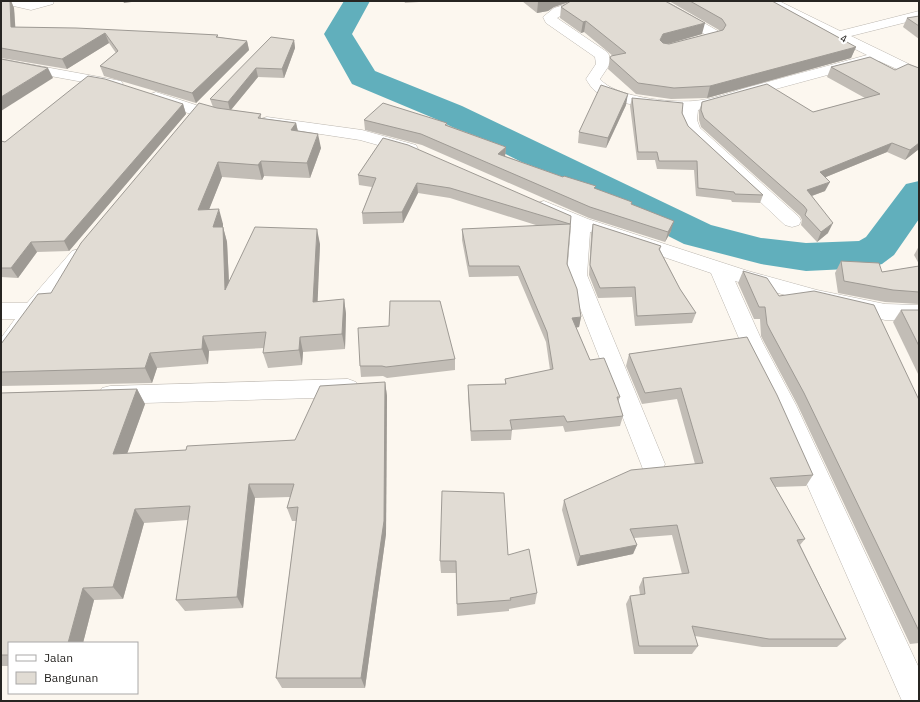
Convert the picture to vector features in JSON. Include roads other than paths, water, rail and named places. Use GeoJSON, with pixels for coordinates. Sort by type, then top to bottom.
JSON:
{"type":"FeatureCollection","features":[{"type":"Feature","properties":{"kind":"street"},"geometry":{"type":"LineString","coordinates":[[10,1],[31,6],[48,1]]}},
{"type":"Feature","properties":{"kind":"street"},"geometry":{"type":"LineString","coordinates":[[595,1],[560,10],[550,17],[551,20],[602,55],[603,64],[593,79],[595,85],[600,89],[621,98],[691,106],[711,102],[880,56]]}},
{"type":"Feature","properties":{"kind":"street"},"geometry":{"type":"LineString","coordinates":[[657,1],[713,34],[715,37],[674,48]]}},
{"type":"Feature","properties":{"kind":"street","name":"4"},"geometry":{"type":"LineString","coordinates":[[771,2],[919,75]]}},
{"type":"Feature","properties":{"kind":"street"},"geometry":{"type":"LineString","coordinates":[[839,35],[919,15]]}},
{"type":"Feature","properties":{"kind":"street"},"geometry":{"type":"LineString","coordinates":[[1,63],[104,81],[126,87]]}},
{"type":"Feature","properties":{"kind":"street"},"geometry":{"type":"LineString","coordinates":[[141,92],[200,111],[362,135],[415,150],[429,157]]}},
{"type":"Feature","properties":{"kind":"street"},"geometry":{"type":"LineString","coordinates":[[691,106],[689,120],[693,130],[741,176],[762,192],[792,221]]}},
{"type":"Feature","properties":{"kind":"street"},"geometry":{"type":"LineString","coordinates":[[530,201],[581,223],[719,268],[817,297],[885,312],[919,313]]}},
{"type":"Feature","properties":{"kind":"street"},"geometry":{"type":"LineString","coordinates":[[581,223],[577,275],[653,464]]}},
{"type":"Feature","properties":{"kind":"street"},"geometry":{"type":"LineString","coordinates":[[1,354],[32,311],[88,244]]}},
{"type":"Feature","properties":{"kind":"street"},"geometry":{"type":"LineString","coordinates":[[719,268],[752,343],[784,405],[918,701]]}},
{"type":"Feature","properties":{"kind":"street"},"geometry":{"type":"LineString","coordinates":[[876,310],[885,330]]}},
{"type":"Feature","properties":{"kind":"street"},"geometry":{"type":"LineString","coordinates":[[1,311],[32,311]]}},
{"type":"Feature","properties":{"kind":"street"},"geometry":{"type":"LineString","coordinates":[[93,396],[368,388]]}},
{"type":"Feature","properties":{"kind":"waterway"},"geometry":{"type":"LineString","coordinates":[[357,1],[338,34],[363,77],[450,113],[698,235],[761,251],[806,257],[868,254],[880,246],[919,192]]}}]}
